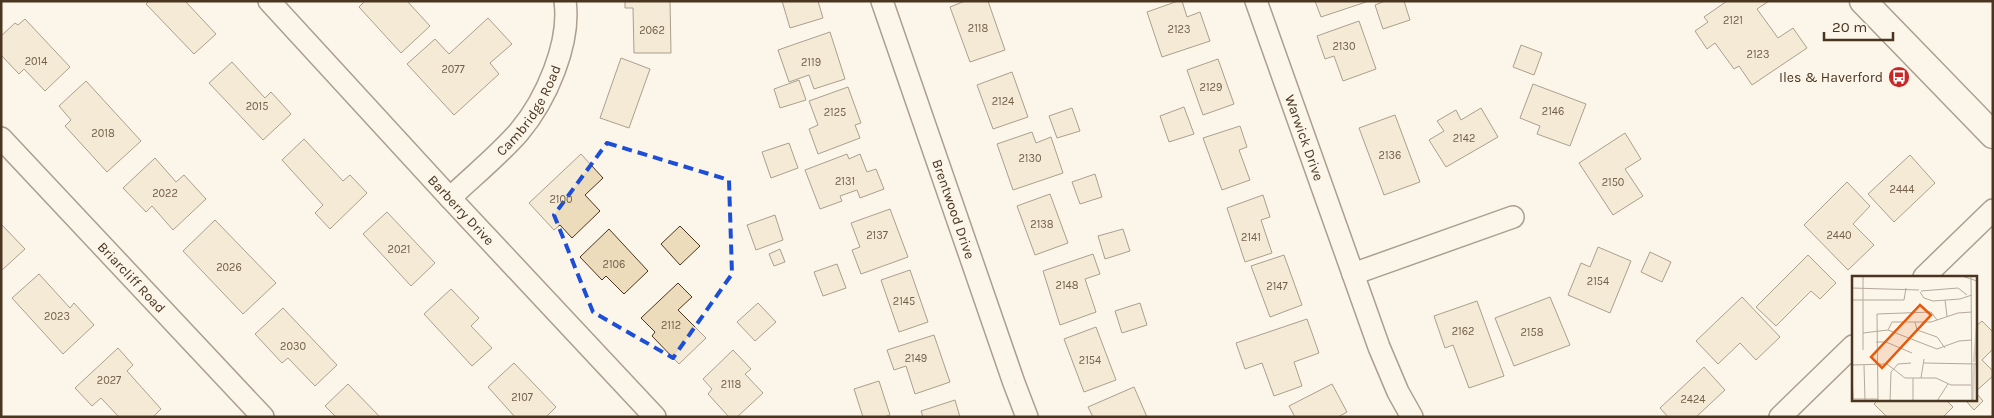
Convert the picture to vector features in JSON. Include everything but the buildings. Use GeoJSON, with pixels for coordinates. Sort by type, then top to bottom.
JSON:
{"type":"FeatureCollection","features":[{"type":"Feature","properties":{"kind":"street","name":"Barberry Drive"},"geometry":{"type":"LineString","coordinates":[[269,1],[655,417]]}},
{"type":"Feature","properties":{"kind":"street","name":"Cambridge Road"},"geometry":{"type":"LineString","coordinates":[[450,198],[519,131],[546,90],[559,54],[567,15],[565,1]]}},
{"type":"Feature","properties":{"kind":"street","name":"Brentwood Drive"},"geometry":{"type":"LineString","coordinates":[[882,1],[1014,383],[1028,417]]}},
{"type":"Feature","properties":{"kind":"street","name":"Warwick Drive"},"geometry":{"type":"LineString","coordinates":[[1256,1],[1378,347],[1398,392],[1412,417]]}},
{"type":"Feature","properties":{"kind":"street"},"geometry":{"type":"LineString","coordinates":[[1863,1],[1993,135]]}},
{"type":"Feature","properties":{"kind":"street","name":"Briarcliff Road"},"geometry":{"type":"LineString","coordinates":[[1,138],[262,417]]}},
{"type":"Feature","properties":{"kind":"street"},"geometry":{"type":"LineString","coordinates":[[1925,276],[1993,210]]}},
{"type":"Feature","properties":{"kind":"street"},"geometry":{"type":"LineString","coordinates":[[1353,274],[1513,217]]}},
{"type":"Feature","properties":{"kind":"street"},"geometry":{"type":"LineString","coordinates":[[1780,417],[1852,347]]}},
{"type":"Feature","properties":{"kind":"highlighted area"},"geometry":{"type":"Polygon","coordinates":[[[607,143],[729,180],[732,274],[673,358],[593,312],[554,215],[607,143]]]}},
{"type":"Feature","properties":{"kind":"place","name":"Iles & Haverford"},"geometry":{"type":"Point","coordinates":[1899,77]}}]}
